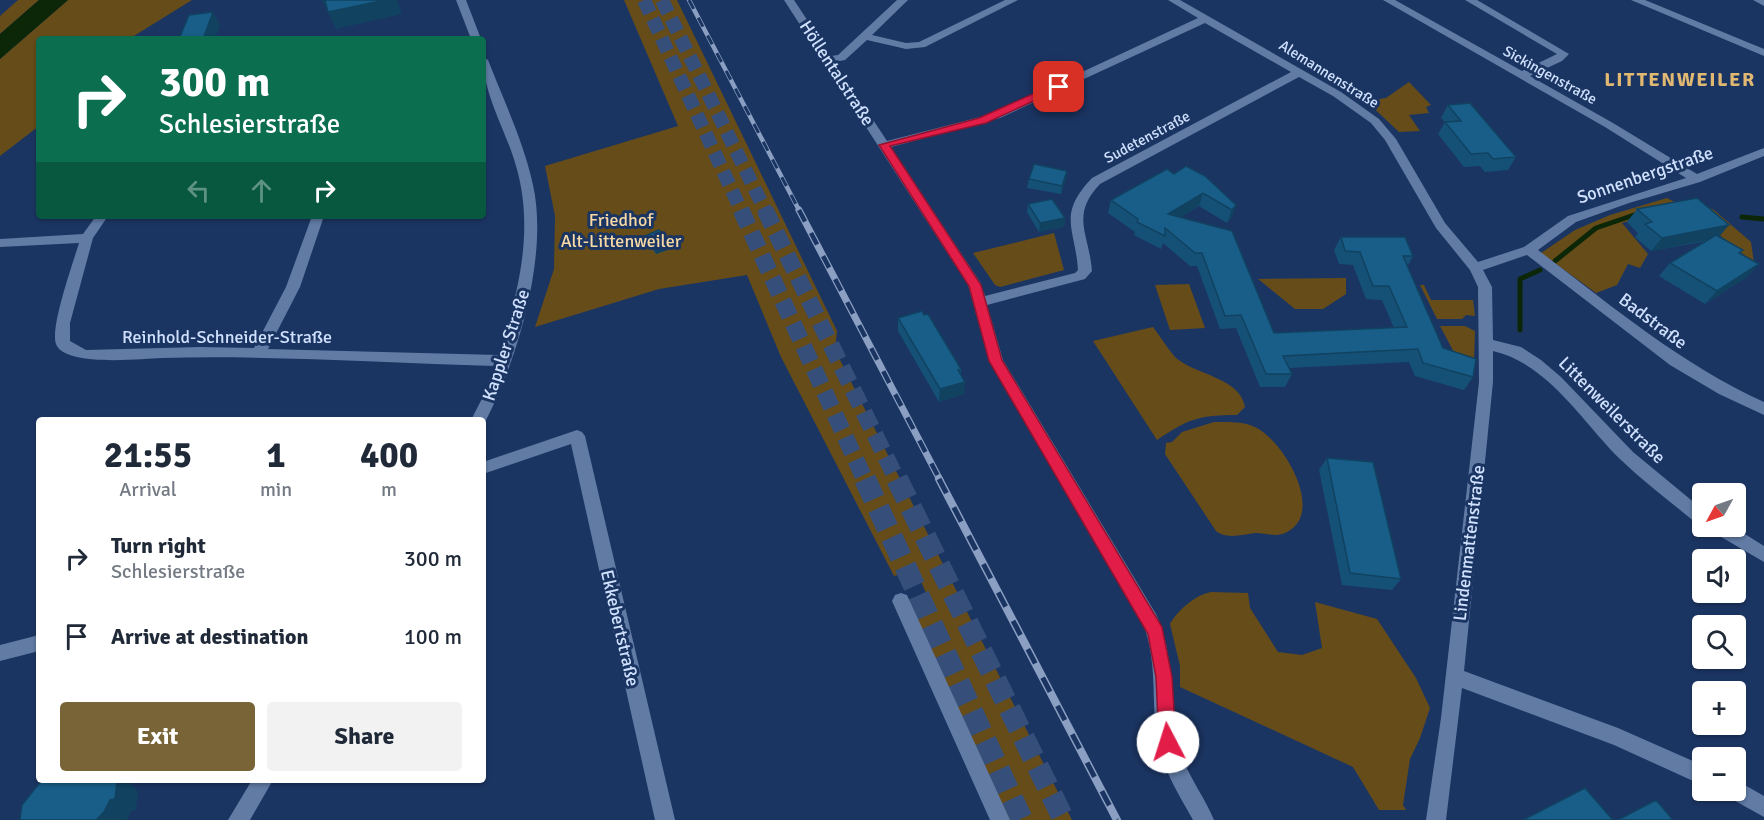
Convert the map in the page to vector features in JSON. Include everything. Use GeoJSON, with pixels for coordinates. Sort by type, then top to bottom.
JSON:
{"type":"FeatureCollection","features":[{"type":"Feature","properties":{"kind":"street"},"geometry":{"type":"LineString","coordinates":[[461,0],[472,36]]}},
{"type":"Feature","properties":{"kind":"street","name":"Höllentalstraße"},"geometry":{"type":"LineString","coordinates":[[789,0],[975,285],[996,361],[1156,632],[1164,677],[1168,742],[1180,773],[1204,820]]}},
{"type":"Feature","properties":{"kind":"street"},"geometry":{"type":"LineString","coordinates":[[828,60],[841,58],[903,0]]}},
{"type":"Feature","properties":{"kind":"street"},"geometry":{"type":"LineString","coordinates":[[865,36],[906,46],[921,45],[1013,0]]}},
{"type":"Feature","properties":{"kind":"street","name":"Alemannenstraße"},"geometry":{"type":"LineString","coordinates":[[1173,0],[1337,94],[1375,121],[1390,139],[1440,225],[1475,268]]}},
{"type":"Feature","properties":{"kind":"street","name":"Sickingenstraße"},"geometry":{"type":"LineString","coordinates":[[1388,0],[1609,125],[1696,179]]}},
{"type":"Feature","properties":{"kind":"street"},"geometry":{"type":"LineString","coordinates":[[1470,0],[1564,54],[1520,76]]}},
{"type":"Feature","properties":{"kind":"street"},"geometry":{"type":"LineString","coordinates":[[1636,0],[1764,53]]}},
{"type":"Feature","properties":{"kind":"street"},"geometry":{"type":"LineString","coordinates":[[1758,0],[1764,3]]}},
{"type":"Feature","properties":{"kind":"street"},"geometry":{"type":"LineString","coordinates":[[884,145],[996,116],[1207,18]]}},
{"type":"Feature","properties":{"kind":"street","name":"Kappler Straße"},"geometry":{"type":"LineString","coordinates":[[480,417],[504,361],[522,302],[528,268],[530,213],[528,188],[520,157],[486,68]]}},
{"type":"Feature","properties":{"kind":"street","name":"Sudetenstraße"},"geometry":{"type":"LineString","coordinates":[[980,302],[1080,276],[1085,271],[1075,210],[1086,190],[1096,181],[1300,72]]}},
{"type":"Feature","properties":{"kind":"street","name":"Sonnenbergstraße"},"geometry":{"type":"LineString","coordinates":[[1475,268],[1529,250],[1572,219],[1625,200],[1696,179],[1764,152]]}},
{"type":"Feature","properties":{"kind":"street","name":"Reinhold-Schneider-Straße"},"geometry":{"type":"LineString","coordinates":[[100,219],[87,238],[63,323],[63,344],[84,355],[200,352],[504,361]]}},
{"type":"Feature","properties":{"kind":"street"},"geometry":{"type":"LineString","coordinates":[[258,354],[289,300],[317,219]]}},
{"type":"Feature","properties":{"kind":"street"},"geometry":{"type":"LineString","coordinates":[[0,243],[87,238]]}},
{"type":"Feature","properties":{"kind":"street","name":"Badstraße"},"geometry":{"type":"LineString","coordinates":[[1529,250],[1675,361],[1724,390],[1764,409]]}},
{"type":"Feature","properties":{"kind":"street","name":"Lindenmattenstraße"},"geometry":{"type":"LineString","coordinates":[[1436,820],[1478,464],[1487,344],[1485,287],[1475,268]]}},
{"type":"Feature","properties":{"kind":"street","name":"Littenweilerstraße"},"geometry":{"type":"LineString","coordinates":[[1487,344],[1516,351],[1536,364],[1556,381],[1627,456],[1692,510]]}},
{"type":"Feature","properties":{"kind":"street","name":"Ekkebertstraße"},"geometry":{"type":"LineString","coordinates":[[486,467],[578,436],[629,670],[665,820]]}},
{"type":"Feature","properties":{"kind":"street"},"geometry":{"type":"LineString","coordinates":[[1735,537],[1764,555]]}},
{"type":"Feature","properties":{"kind":"street"},"geometry":{"type":"LineString","coordinates":[[901,601],[1000,820]]}},
{"type":"Feature","properties":{"kind":"street"},"geometry":{"type":"LineString","coordinates":[[0,653],[36,644]]}},
{"type":"Feature","properties":{"kind":"street"},"geometry":{"type":"LineString","coordinates":[[1454,676],[1618,737],[1692,770]]}},
{"type":"Feature","properties":{"kind":"street"},"geometry":{"type":"LineString","coordinates":[[238,820],[261,783]]}},
{"type":"Feature","properties":{"kind":"street"},"geometry":{"type":"LineString","coordinates":[[1746,796],[1764,807]]}},
{"type":"Feature","properties":{"kind":"green space"},"geometry":{"type":"Polygon","coordinates":[[[18,0],[39,0],[0,34],[0,16],[18,0]]]}},
{"type":"Feature","properties":{"kind":"green space"},"geometry":{"type":"Polygon","coordinates":[[[68,0],[192,0],[134,36],[36,36],[36,128],[0,156],[0,59],[68,0]]]}},
{"type":"Feature","properties":{"kind":"green space","name":"Friedhof Alt-Littenweiler"},"geometry":{"type":"Polygon","coordinates":[[[624,0],[677,0],[837,331],[835,350],[1072,820],[1009,820],[915,617],[930,602],[916,570],[894,576],[781,357],[747,275],[659,289],[535,327],[554,269],[555,216],[545,166],[678,126],[624,0]]]}},
{"type":"Feature","properties":{"kind":"green space"},"geometry":{"type":"Polygon","coordinates":[[[1409,82],[1431,105],[1426,107],[1429,113],[1409,115],[1420,131],[1399,132],[1366,101],[1386,98],[1409,82]]]}},
{"type":"Feature","properties":{"kind":"green space"},"geometry":{"type":"Polygon","coordinates":[[[1667,198],[1682,206],[1702,205],[1714,210],[1751,242],[1754,263],[1690,211],[1670,209],[1622,223],[1648,254],[1640,268],[1628,264],[1617,285],[1596,293],[1541,253],[1575,230],[1610,215],[1667,198]]]}},
{"type":"Feature","properties":{"kind":"green space"},"geometry":{"type":"Polygon","coordinates":[[[1054,233],[1064,270],[1000,287],[995,285],[973,253],[1054,233]]]}},
{"type":"Feature","properties":{"kind":"green space"},"geometry":{"type":"Polygon","coordinates":[[[1346,278],[1346,294],[1323,309],[1295,309],[1258,279],[1346,278]]]}},
{"type":"Feature","properties":{"kind":"green space"},"geometry":{"type":"Polygon","coordinates":[[[1189,284],[1205,328],[1170,330],[1155,285],[1189,284]]]}},
{"type":"Feature","properties":{"kind":"green space"},"geometry":{"type":"Polygon","coordinates":[[[1420,285],[1424,285],[1431,300],[1473,300],[1475,316],[1466,315],[1462,319],[1437,319],[1420,285]]]}},
{"type":"Feature","properties":{"kind":"green space"},"geometry":{"type":"Polygon","coordinates":[[[1440,326],[1465,326],[1475,331],[1474,362],[1457,358],[1440,326]]]}},
{"type":"Feature","properties":{"kind":"green space"},"geometry":{"type":"Polygon","coordinates":[[[1153,327],[1175,357],[1235,389],[1245,407],[1237,415],[1203,417],[1186,423],[1157,440],[1093,341],[1153,327]]]}},
{"type":"Feature","properties":{"kind":"green space"},"geometry":{"type":"Polygon","coordinates":[[[1214,422],[1240,423],[1255,427],[1266,434],[1288,461],[1301,493],[1302,509],[1298,522],[1287,532],[1275,535],[1256,533],[1230,536],[1216,531],[1165,454],[1166,443],[1172,442],[1182,432],[1214,422]]]}},
{"type":"Feature","properties":{"kind":"green space"},"geometry":{"type":"Polygon","coordinates":[[[1211,592],[1248,593],[1250,608],[1278,652],[1302,655],[1322,648],[1315,602],[1377,619],[1416,678],[1430,708],[1410,759],[1403,805],[1406,810],[1379,810],[1353,767],[1180,687],[1180,666],[1170,624],[1188,604],[1199,596],[1211,592]]]}},
{"type":"Feature","properties":{"kind":"shaded area"},"geometry":{"type":"Polygon","coordinates":[[[39,0],[68,0],[0,59],[0,34],[39,0]]]}},
{"type":"Feature","properties":{"kind":"building"},"geometry":{"type":"Polygon","coordinates":[[[325,0],[385,0],[328,12],[325,0]]]}},
{"type":"Feature","properties":{"kind":"building"},"geometry":{"type":"Polygon","coordinates":[[[213,12],[204,36],[180,36],[189,15],[213,12]]]}},
{"type":"Feature","properties":{"kind":"building"},"geometry":{"type":"Polygon","coordinates":[[[1470,103],[1516,157],[1493,159],[1488,153],[1471,154],[1445,122],[1461,121],[1448,105],[1470,103]]]}},
{"type":"Feature","properties":{"kind":"building"},"geometry":{"type":"Polygon","coordinates":[[[1034,164],[1067,171],[1062,186],[1029,179],[1034,164]]]}},
{"type":"Feature","properties":{"kind":"building"},"geometry":{"type":"Polygon","coordinates":[[[1186,166],[1205,176],[1236,205],[1232,210],[1203,193],[1168,214],[1232,231],[1274,333],[1407,327],[1389,286],[1373,286],[1360,252],[1345,251],[1341,237],[1405,237],[1413,256],[1403,256],[1443,348],[1476,359],[1473,377],[1423,363],[1418,349],[1283,356],[1292,374],[1266,374],[1241,315],[1225,316],[1202,253],[1195,253],[1165,228],[1165,236],[1137,222],[1138,219],[1111,200],[1167,169],[1174,174],[1186,166]]]}},
{"type":"Feature","properties":{"kind":"building"},"geometry":{"type":"Polygon","coordinates":[[[1697,198],[1729,225],[1662,238],[1645,224],[1652,222],[1637,209],[1697,198]]]}},
{"type":"Feature","properties":{"kind":"building"},"geometry":{"type":"Polygon","coordinates":[[[1052,199],[1065,218],[1040,223],[1028,204],[1052,199]]]}},
{"type":"Feature","properties":{"kind":"building"},"geometry":{"type":"Polygon","coordinates":[[[659,230],[669,244],[655,250],[645,236],[659,230]]]}},
{"type":"Feature","properties":{"kind":"building"},"geometry":{"type":"Polygon","coordinates":[[[1716,235],[1743,250],[1739,253],[1759,264],[1717,291],[1670,263],[1716,235]]]}},
{"type":"Feature","properties":{"kind":"building"},"geometry":{"type":"Polygon","coordinates":[[[922,311],[924,315],[928,314],[961,369],[958,370],[965,382],[940,389],[898,318],[922,311]]]}},
{"type":"Feature","properties":{"kind":"building"},"geometry":{"type":"Polygon","coordinates":[[[1327,458],[1373,462],[1401,579],[1350,573],[1327,458]]]}},
{"type":"Feature","properties":{"kind":"building"},"geometry":{"type":"Polygon","coordinates":[[[40,783],[117,783],[115,799],[110,800],[104,812],[96,820],[20,820],[22,805],[40,783]]]}},
{"type":"Feature","properties":{"kind":"building"},"geometry":{"type":"Polygon","coordinates":[[[1585,788],[1613,820],[1523,820],[1585,788]]]}},
{"type":"Feature","properties":{"kind":"building"},"geometry":{"type":"Polygon","coordinates":[[[1656,800],[1673,820],[1618,820],[1656,800]]]}},
{"type":"Feature","properties":{"kind":"waterway"},"geometry":{"type":"LineString","coordinates":[[1555,261],[1596,228],[1637,214]]}},
{"type":"Feature","properties":{"kind":"waterway"},"geometry":{"type":"LineString","coordinates":[[1742,217],[1764,219]]}},
{"type":"Feature","properties":{"kind":"waterway"},"geometry":{"type":"LineString","coordinates":[[1520,330],[1520,279],[1540,270]]}},
{"type":"Feature","properties":{"kind":"tunnel"},"geometry":{"type":"LineString","coordinates":[[644,0],[742,212]]}},
{"type":"Feature","properties":{"kind":"tunnel"},"geometry":{"type":"LineString","coordinates":[[662,0],[766,212]]}},
{"type":"Feature","properties":{"kind":"tunnel"},"geometry":{"type":"LineString","coordinates":[[741,210],[865,480]]}},
{"type":"Feature","properties":{"kind":"tunnel"},"geometry":{"type":"LineString","coordinates":[[765,210],[897,480]]}},
{"type":"Feature","properties":{"kind":"tunnel"},"geometry":{"type":"LineString","coordinates":[[865,479],[1022,820]]}},
{"type":"Feature","properties":{"kind":"tunnel"},"geometry":{"type":"LineString","coordinates":[[897,479],[1064,820]]}},
{"type":"Feature","properties":{"kind":"railway"},"geometry":{"type":"LineString","coordinates":[[689,0],[800,212]]}},
{"type":"Feature","properties":{"kind":"railway"},"geometry":{"type":"LineString","coordinates":[[799,210],[940,480]]}},
{"type":"Feature","properties":{"kind":"railway"},"geometry":{"type":"LineString","coordinates":[[939,479],[1117,820]]}},
{"type":"Feature","properties":{"kind":"district","name":"LITTENWEILER"},"geometry":{"type":"Point","coordinates":[1680,79]}},
{"type":"Feature","properties":{"kind":"route"},"geometry":{"type":"LineString","coordinates":[[1059,87],[983,121],[884,145],[975,285],[996,361],[1156,632],[1164,677],[1168,742]]}}]}
